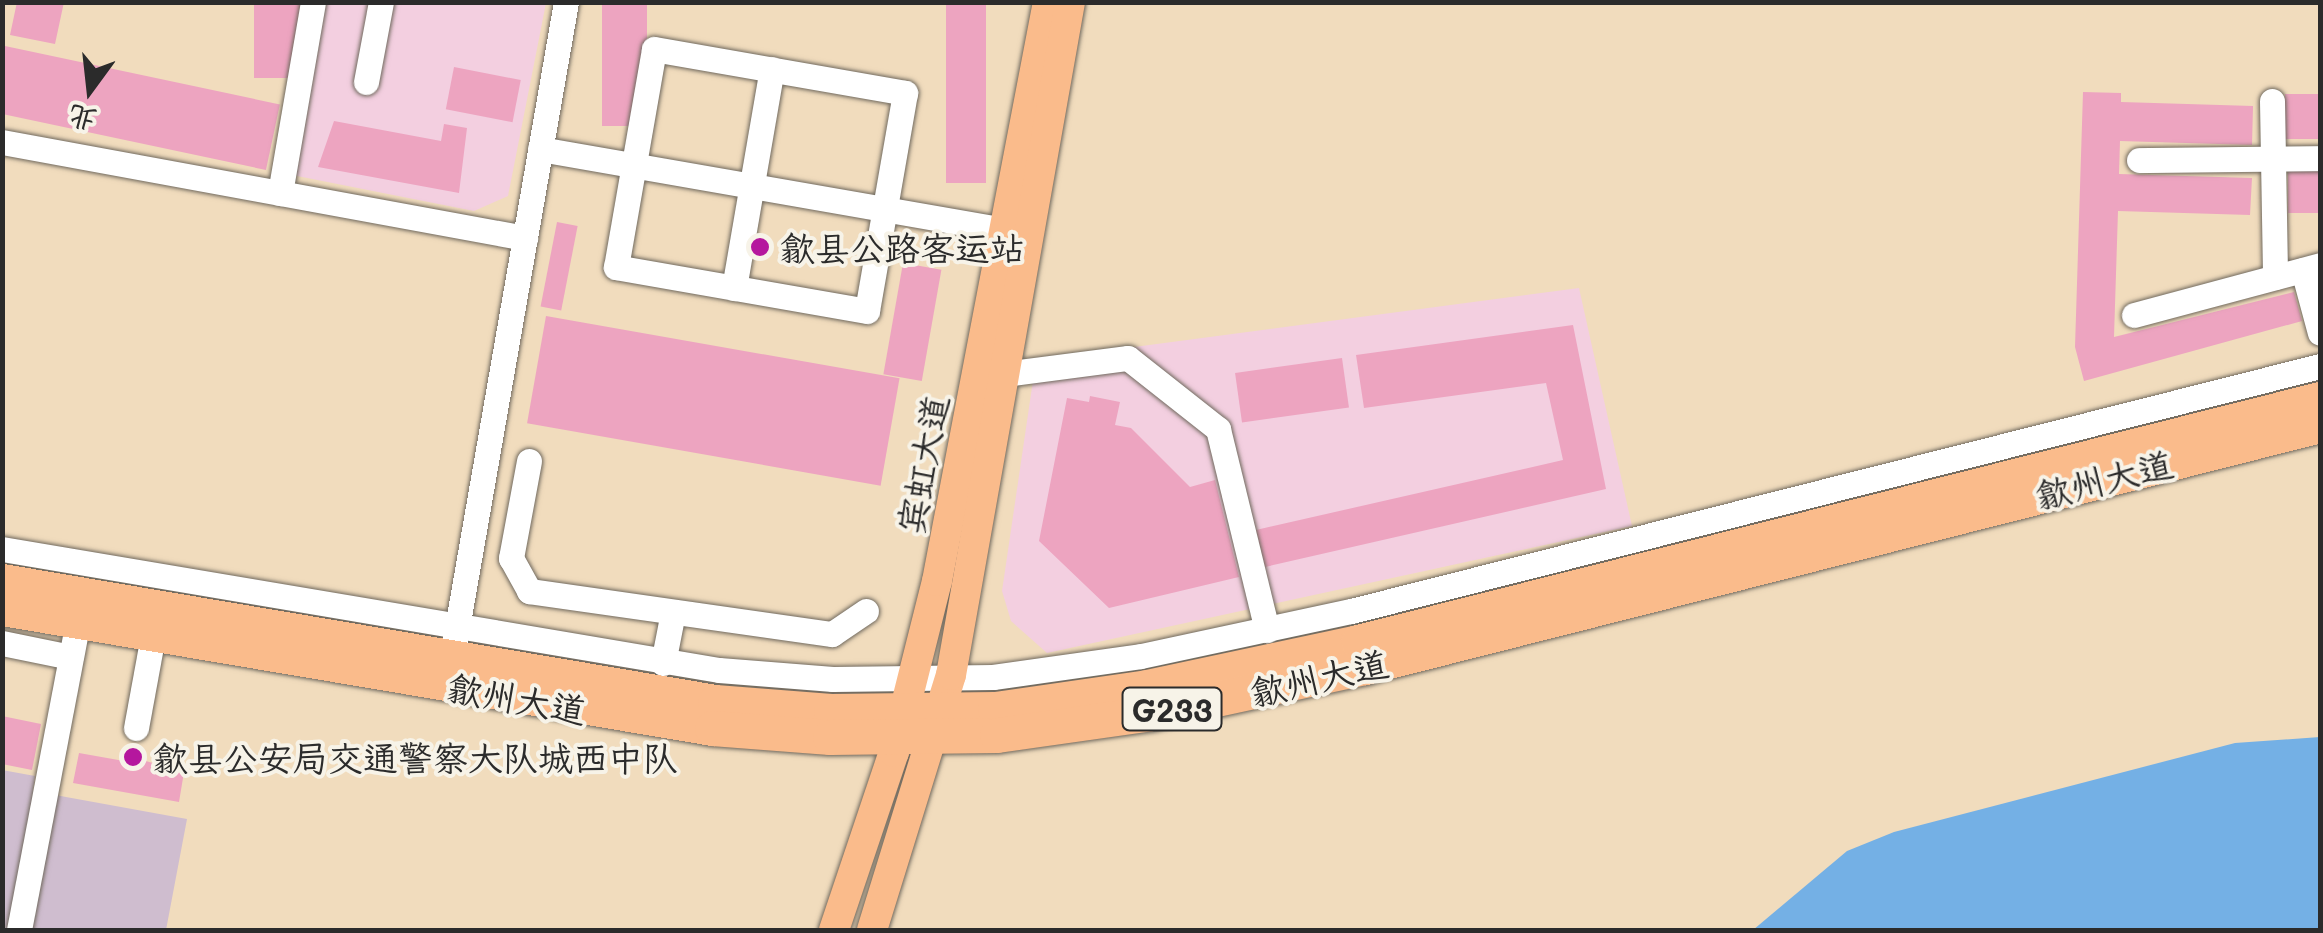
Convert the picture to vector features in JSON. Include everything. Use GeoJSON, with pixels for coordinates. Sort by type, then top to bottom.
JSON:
{"type":"FeatureCollection","features":[{"type":"Feature","properties":{"kind":"highway","name":"歙州大道"},"geometry":{"type":"LineString","coordinates":[[2,608],[654,720],[1049,705],[1302,655],[2320,399]]}},
{"type":"Feature","properties":{"kind":"highway","name":"歙州大道"},"geometry":{"type":"LineString","coordinates":[[942,710],[1052,731],[1270,689],[2320,425]]}},
{"type":"Feature","properties":{"kind":"highway","name":"歙州大道"},"geometry":{"type":"LineString","coordinates":[[2,581],[454,644],[716,702],[905,710]]}},
{"type":"Feature","properties":{"kind":"main road","name":"宾虹大道"},"geometry":{"type":"LineString","coordinates":[[834,930],[905,710],[1006,230],[1048,2]]}},
{"type":"Feature","properties":{"kind":"main road","name":"宾虹大道"},"geometry":{"type":"LineString","coordinates":[[872,930],[942,710],[1070,2]]}},
{"type":"Feature","properties":{"kind":"street"},"geometry":{"type":"LineString","coordinates":[[280,193],[313,2]]}},
{"type":"Feature","properties":{"kind":"street"},"geometry":{"type":"LineString","coordinates":[[366,82],[381,2]]}},
{"type":"Feature","properties":{"kind":"street"},"geometry":{"type":"LineString","coordinates":[[454,644],[566,2]]}},
{"type":"Feature","properties":{"kind":"street"},"geometry":{"type":"LineString","coordinates":[[654,49],[905,92],[867,311],[616,267],[634,165],[654,49]]}},
{"type":"Feature","properties":{"kind":"street"},"geometry":{"type":"LineString","coordinates":[[734,288],[772,69]]}},
{"type":"Feature","properties":{"kind":"street"},"geometry":{"type":"LineString","coordinates":[[2272,100],[2275,277]]}},
{"type":"Feature","properties":{"kind":"street"},"geometry":{"type":"LineString","coordinates":[[2,142],[525,238]]}},
{"type":"Feature","properties":{"kind":"street"},"geometry":{"type":"LineString","coordinates":[[540,149],[1006,230]]}},
{"type":"Feature","properties":{"kind":"street"},"geometry":{"type":"LineString","coordinates":[[2139,160],[2320,158]]}},
{"type":"Feature","properties":{"kind":"street"},"geometry":{"type":"LineString","coordinates":[[2134,315],[2312,267],[2320,333]]}},
{"type":"Feature","properties":{"kind":"street"},"geometry":{"type":"LineString","coordinates":[[1004,374],[1128,358],[1218,429],[1267,630]]}},
{"type":"Feature","properties":{"kind":"street"},"geometry":{"type":"LineString","coordinates":[[942,710],[1045,673],[1267,630],[2320,366]]}},
{"type":"Feature","properties":{"kind":"street"},"geometry":{"type":"LineString","coordinates":[[529,461],[511,558],[523,586],[832,634],[866,611]]}},
{"type":"Feature","properties":{"kind":"street"},"geometry":{"type":"LineString","coordinates":[[2,549],[454,644],[776,676],[905,710]]}},
{"type":"Feature","properties":{"kind":"street"},"geometry":{"type":"LineString","coordinates":[[662,663],[673,612]]}},
{"type":"Feature","properties":{"kind":"street"},"geometry":{"type":"LineString","coordinates":[[19,930],[78,621]]}},
{"type":"Feature","properties":{"kind":"street"},"geometry":{"type":"LineString","coordinates":[[136,728],[153,635]]}},
{"type":"Feature","properties":{"kind":"street"},"geometry":{"type":"LineString","coordinates":[[2,643],[71,657]]}},
{"type":"Feature","properties":{"kind":"shaded area"},"geometry":{"type":"Polygon","coordinates":[[[326,3],[546,3],[508,196],[474,211],[292,175],[326,3]]]}},
{"type":"Feature","properties":{"kind":"shaded area"},"geometry":{"type":"Polygon","coordinates":[[[1579,288],[1632,526],[1047,653],[1011,621],[1002,591],[1036,360],[1579,288]]]}},
{"type":"Feature","properties":{"kind":"shaded area"},"geometry":{"type":"Polygon","coordinates":[[[2,770],[35,776],[33,791],[187,819],[166,930],[3,930],[2,770]]]}},
{"type":"Feature","properties":{"kind":"water"},"geometry":{"type":"Polygon","coordinates":[[[2320,737],[2320,930],[1753,930],[1847,851],[1894,832],[2235,743],[2320,737]]]}},
{"type":"Feature","properties":{"kind":"building"},"geometry":{"type":"Polygon","coordinates":[[[17,2],[64,2],[55,44],[10,35],[17,2]]]}},
{"type":"Feature","properties":{"kind":"building"},"geometry":{"type":"Polygon","coordinates":[[[254,2],[301,2],[301,78],[254,78],[254,2]]]}},
{"type":"Feature","properties":{"kind":"building"},"geometry":{"type":"Polygon","coordinates":[[[602,2],[647,2],[647,126],[602,126],[602,2]]]}},
{"type":"Feature","properties":{"kind":"building"},"geometry":{"type":"Polygon","coordinates":[[[946,2],[986,2],[986,183],[946,183],[946,2]]]}},
{"type":"Feature","properties":{"kind":"building"},"geometry":{"type":"Polygon","coordinates":[[[5,46],[280,104],[266,170],[2,114],[5,46]]]}},
{"type":"Feature","properties":{"kind":"building"},"geometry":{"type":"Polygon","coordinates":[[[454,67],[521,80],[513,122],[446,109],[454,67]]]}},
{"type":"Feature","properties":{"kind":"building"},"geometry":{"type":"Polygon","coordinates":[[[2083,92],[2121,93],[2121,102],[2253,106],[2252,145],[2120,141],[2119,174],[2252,178],[2250,215],[2118,211],[2114,337],[2294,292],[2302,321],[2084,381],[2075,347],[2083,92]]]}},
{"type":"Feature","properties":{"kind":"building"},"geometry":{"type":"Polygon","coordinates":[[[2285,94],[2320,94],[2320,139],[2285,139],[2285,94]]]}},
{"type":"Feature","properties":{"kind":"building"},"geometry":{"type":"Polygon","coordinates":[[[334,121],[441,141],[444,124],[467,128],[459,193],[318,167],[334,121]]]}},
{"type":"Feature","properties":{"kind":"building"},"geometry":{"type":"Polygon","coordinates":[[[2288,171],[2320,171],[2320,213],[2288,213],[2288,171]]]}},
{"type":"Feature","properties":{"kind":"building"},"geometry":{"type":"Polygon","coordinates":[[[557,222],[578,226],[561,310],[541,306],[557,222]]]}},
{"type":"Feature","properties":{"kind":"building"},"geometry":{"type":"Polygon","coordinates":[[[903,263],[941,270],[922,381],[883,374],[903,263]]]}},
{"type":"Feature","properties":{"kind":"building"},"geometry":{"type":"Polygon","coordinates":[[[546,316],[900,378],[881,486],[527,423],[546,316]]]}},
{"type":"Feature","properties":{"kind":"building"},"geometry":{"type":"Polygon","coordinates":[[[1573,325],[1606,489],[1265,567],[1256,530],[1563,460],[1546,383],[1364,408],[1356,355],[1573,325]]]}},
{"type":"Feature","properties":{"kind":"building"},"geometry":{"type":"Polygon","coordinates":[[[1342,358],[1349,408],[1242,423],[1235,373],[1342,358]]]}},
{"type":"Feature","properties":{"kind":"building"},"geometry":{"type":"Polygon","coordinates":[[[1090,396],[1120,402],[1115,425],[1131,428],[1190,487],[1215,480],[1239,577],[1109,608],[1039,541],[1067,398],[1089,402],[1090,396]]]}},
{"type":"Feature","properties":{"kind":"building"},"geometry":{"type":"Polygon","coordinates":[[[2,716],[41,724],[32,770],[2,764],[2,716]]]}},
{"type":"Feature","properties":{"kind":"building"},"geometry":{"type":"Polygon","coordinates":[[[79,753],[124,761],[125,755],[184,772],[179,802],[73,783],[79,753]]]}},
{"type":"Feature","properties":{"kind":"place","name":"歙县公路客运站"},"geometry":{"type":"Point","coordinates":[760,247]}},
{"type":"Feature","properties":{"kind":"place","name":"歙县公安局交通警察大队城西中队"},"geometry":{"type":"Point","coordinates":[133,757]}}]}
